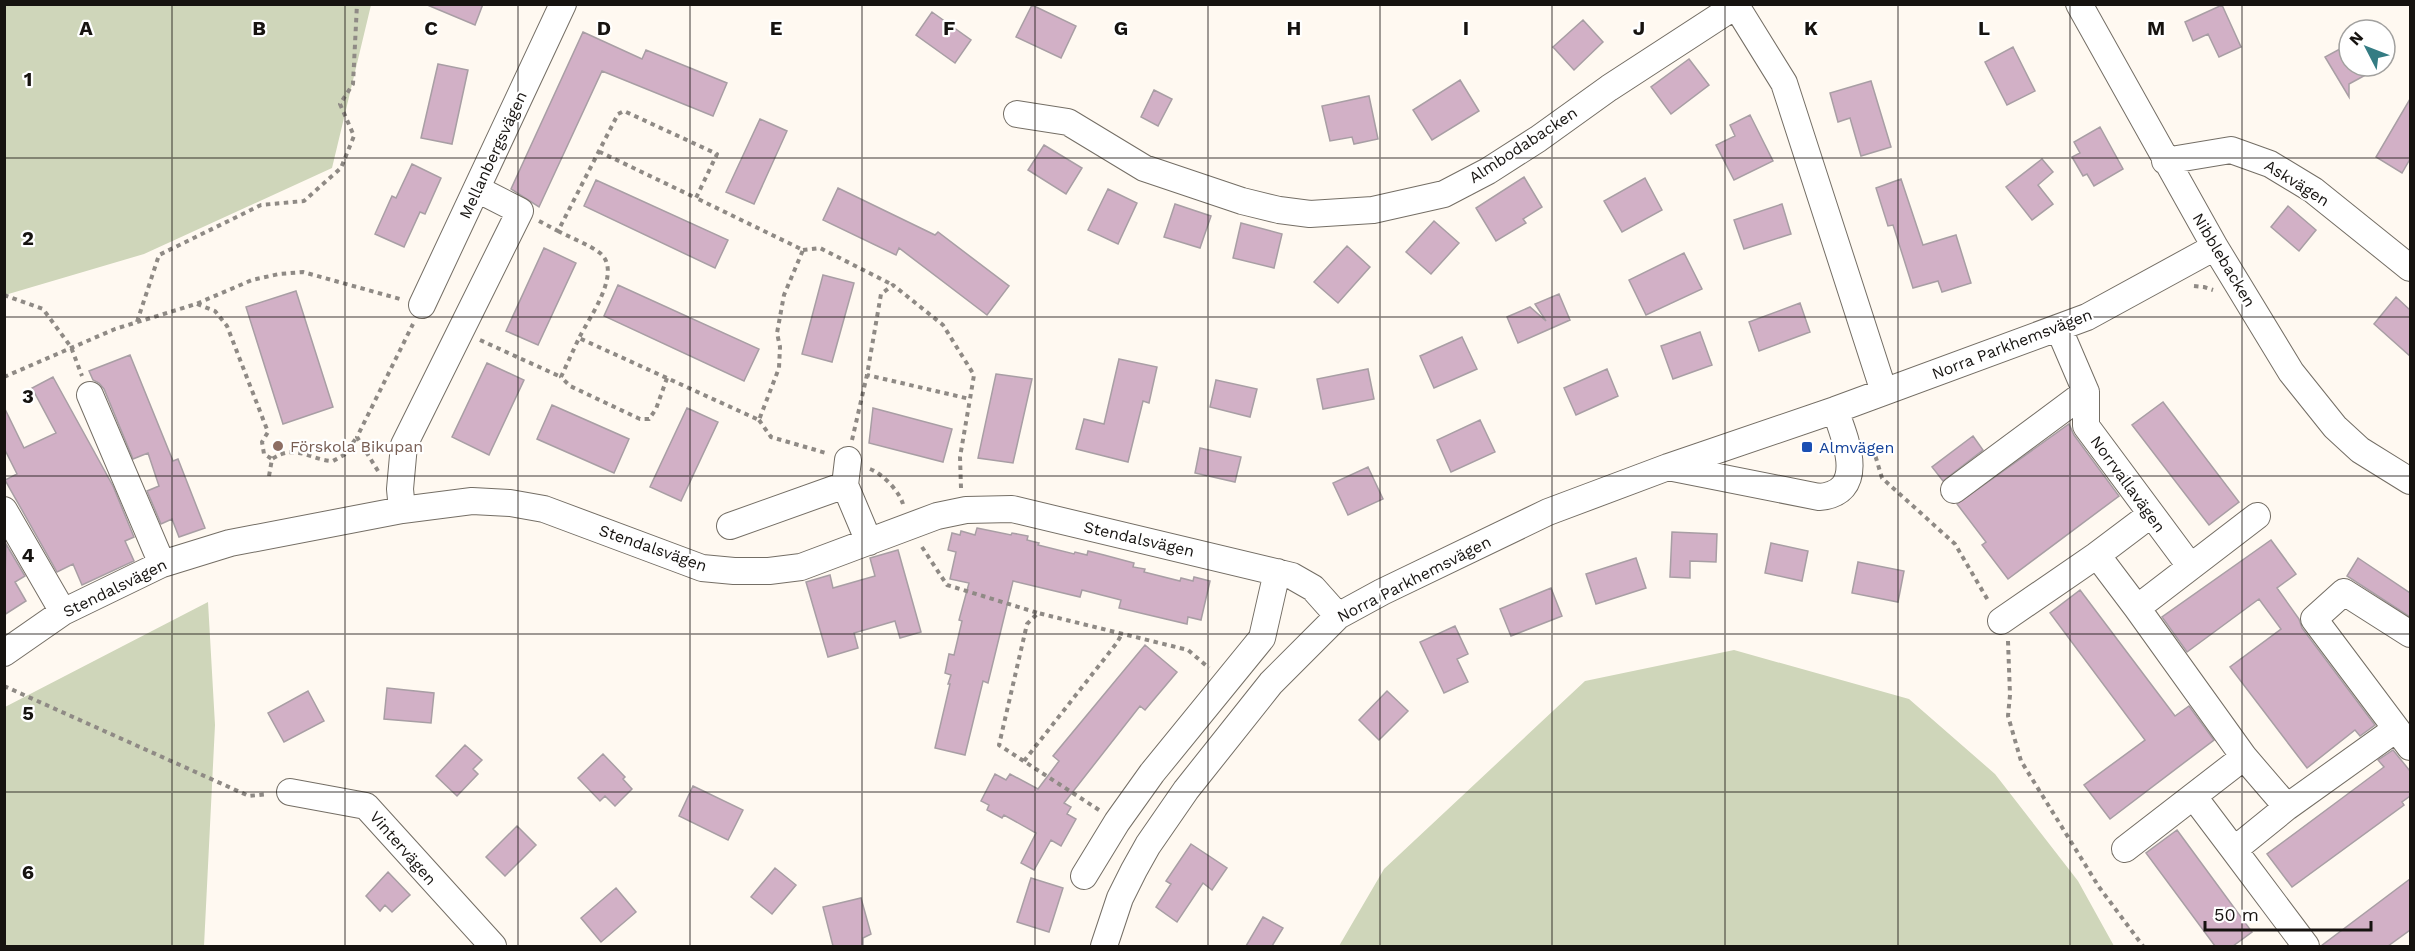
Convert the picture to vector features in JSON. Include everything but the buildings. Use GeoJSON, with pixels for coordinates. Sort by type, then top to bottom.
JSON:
{"type":"FeatureCollection","features":[{"type":"Feature","properties":{"kind":"street","name":"Mellanbergsvägen"},"geometry":{"type":"LineString","coordinates":[[422,305],[563,4]]}},
{"type":"Feature","properties":{"kind":"street","name":"Nibblebacken"},"geometry":{"type":"LineString","coordinates":[[2079,4],[2165,161],[2291,372],[2335,427],[2360,450],[2410,481]]}},
{"type":"Feature","properties":{"kind":"street"},"geometry":{"type":"LineString","coordinates":[[1735,5],[1784,83],[1884,392]]}},
{"type":"Feature","properties":{"kind":"street","name":"Almbodabacken"},"geometry":{"type":"LineString","coordinates":[[1017,114],[1068,122],[1144,168],[1242,201],[1279,210],[1310,214],[1373,210],[1444,194],[1488,171],[1735,5]]}},
{"type":"Feature","properties":{"kind":"street","name":"Askvägen"},"geometry":{"type":"LineString","coordinates":[[2165,161],[2231,150],[2270,164],[2313,190],[2410,268]]}},
{"type":"Feature","properties":{"kind":"street"},"geometry":{"type":"LineString","coordinates":[[402,510],[399,489],[404,445],[520,211],[477,189]]}},
{"type":"Feature","properties":{"kind":"street","name":"Norra Parkhemsvägen"},"geometry":{"type":"LineString","coordinates":[[1104,946],[1120,898],[1134,870],[1148,845],[1186,790],[1271,683],[1338,616],[1382,592],[1548,512],[1668,467],[1835,410],[2059,329],[2087,317],[2215,247]]}},
{"type":"Feature","properties":{"kind":"street","name":"Norrvallavägen"},"geometry":{"type":"LineString","coordinates":[[2059,329],[2086,392],[2086,426],[2190,566]]}},
{"type":"Feature","properties":{"kind":"street"},"geometry":{"type":"LineString","coordinates":[[1954,490],[2086,392]]}},
{"type":"Feature","properties":{"kind":"street"},"geometry":{"type":"LineString","coordinates":[[90,395],[162,564]]}},
{"type":"Feature","properties":{"kind":"street"},"geometry":{"type":"LineString","coordinates":[[1668,467],[1819,497],[1831,496],[1839,491],[1847,481],[1851,467],[1846,440],[1835,410]]}},
{"type":"Feature","properties":{"kind":"street"},"geometry":{"type":"LineString","coordinates":[[848,460],[846,485],[869,542]]}},
{"type":"Feature","properties":{"kind":"street"},"geometry":{"type":"LineString","coordinates":[[730,526],[846,485]]}},
{"type":"Feature","properties":{"kind":"street","name":"Stendalsvägen"},"geometry":{"type":"LineString","coordinates":[[4,653],[63,612],[162,564],[230,543],[402,510],[472,501],[510,503],[544,509],[702,568],[734,571],[769,571],[801,567],[937,516],[966,510],[1012,509],[1292,576],[1313,588],[1338,616]]}},
{"type":"Feature","properties":{"kind":"street"},"geometry":{"type":"LineString","coordinates":[[4,510],[63,612]]}},
{"type":"Feature","properties":{"kind":"street"},"geometry":{"type":"LineString","coordinates":[[2001,621],[2097,555],[2150,515]]}},
{"type":"Feature","properties":{"kind":"street"},"geometry":{"type":"LineString","coordinates":[[2137,608],[2257,516]]}},
{"type":"Feature","properties":{"kind":"street"},"geometry":{"type":"LineString","coordinates":[[2097,555],[2244,757],[2287,807]]}},
{"type":"Feature","properties":{"kind":"street"},"geometry":{"type":"LineString","coordinates":[[1084,876],[1117,822],[1152,773],[1262,638],[1277,572]]}},
{"type":"Feature","properties":{"kind":"street"},"geometry":{"type":"LineString","coordinates":[[2234,850],[2287,807],[2403,738],[2314,620],[2344,592],[2410,634]]}},
{"type":"Feature","properties":{"kind":"street"},"geometry":{"type":"LineString","coordinates":[[2125,849],[2194,798],[2244,757]]}},
{"type":"Feature","properties":{"kind":"street","name":"Vintervägen"},"geometry":{"type":"LineString","coordinates":[[290,792],[366,806],[493,946]]}},
{"type":"Feature","properties":{"kind":"street"},"geometry":{"type":"LineString","coordinates":[[2194,798],[2306,946]]}},
{"type":"Feature","properties":{"kind":"path"},"geometry":{"type":"LineString","coordinates":[[137,322],[159,255],[261,205],[304,201],[341,168],[354,136],[340,104],[353,84],[357,4]]}},
{"type":"Feature","properties":{"kind":"path"},"geometry":{"type":"LineString","coordinates":[[558,231],[618,114],[624,111],[717,154],[696,198]]}},
{"type":"Feature","properties":{"kind":"path"},"geometry":{"type":"LineString","coordinates":[[600,152],[803,250],[820,248],[892,285],[943,325],[974,375],[960,457],[961,488],[951,491]]}},
{"type":"Feature","properties":{"kind":"path"},"geometry":{"type":"LineString","coordinates":[[520,211],[601,254],[609,266],[607,283],[561,378]]}},
{"type":"Feature","properties":{"kind":"path"},"geometry":{"type":"LineString","coordinates":[[759,420],[779,368],[780,346],[777,333],[784,295],[803,250]]}},
{"type":"Feature","properties":{"kind":"path"},"geometry":{"type":"LineString","coordinates":[[4,377],[116,329],[196,304],[252,280],[279,274],[303,272],[422,305],[357,437],[344,455],[333,461],[298,452],[284,453],[272,459]]}},
{"type":"Feature","properties":{"kind":"path"},"geometry":{"type":"LineString","coordinates":[[848,460],[867,375],[881,294],[892,285]]}},
{"type":"Feature","properties":{"kind":"path"},"geometry":{"type":"LineString","coordinates":[[2187,286],[2204,287],[2217,292]]}},
{"type":"Feature","properties":{"kind":"path"},"geometry":{"type":"LineString","coordinates":[[4,295],[43,309],[71,347],[90,395]]}},
{"type":"Feature","properties":{"kind":"path"},"geometry":{"type":"LineString","coordinates":[[196,304],[215,311],[228,326],[268,432],[262,442],[264,454],[272,459]]}},
{"type":"Feature","properties":{"kind":"path"},"geometry":{"type":"LineString","coordinates":[[460,331],[561,378],[580,390],[640,419],[649,419],[656,409],[667,378]]}},
{"type":"Feature","properties":{"kind":"path"},"geometry":{"type":"LineString","coordinates":[[579,338],[759,420],[771,437],[848,460],[878,472],[901,496],[902,504],[912,501]]}},
{"type":"Feature","properties":{"kind":"path"},"geometry":{"type":"LineString","coordinates":[[867,375],[970,399]]}},
{"type":"Feature","properties":{"kind":"path"},"geometry":{"type":"LineString","coordinates":[[357,437],[379,474]]}},
{"type":"Feature","properties":{"kind":"path"},"geometry":{"type":"LineString","coordinates":[[1873,447],[1882,478],[1955,544],[2001,621],[2009,644],[2008,716],[2021,761],[2098,887],[2143,946]]}},
{"type":"Feature","properties":{"kind":"path"},"geometry":{"type":"LineString","coordinates":[[269,476],[272,459]]}},
{"type":"Feature","properties":{"kind":"path"},"geometry":{"type":"LineString","coordinates":[[911,527],[947,585],[1038,613],[1188,650],[1226,682]]}},
{"type":"Feature","properties":{"kind":"path"},"geometry":{"type":"LineString","coordinates":[[1038,613],[1027,624],[999,746],[1117,822]]}},
{"type":"Feature","properties":{"kind":"path"},"geometry":{"type":"LineString","coordinates":[[1024,761],[1116,644],[1122,633]]}},
{"type":"Feature","properties":{"kind":"path"},"geometry":{"type":"LineString","coordinates":[[4,686],[249,796],[290,792]]}},
{"type":"Feature","properties":{"kind":"green space"},"geometry":{"type":"Polygon","coordinates":[[[5,4],[371,5],[332,168],[144,254],[5,295],[5,4]]]}},
{"type":"Feature","properties":{"kind":"green space"},"geometry":{"type":"Polygon","coordinates":[[[208,602],[215,725],[204,946],[5,946],[5,707],[208,602]]]}},
{"type":"Feature","properties":{"kind":"green space"},"geometry":{"type":"Polygon","coordinates":[[[1734,650],[1909,699],[1995,774],[2078,881],[2114,946],[1339,946],[1384,869],[1585,681],[1734,650]]]}},
{"type":"Feature","properties":{"kind":"place","name":"Förskola Bikupan"},"geometry":{"type":"Point","coordinates":[278,446]}},
{"type":"Feature","properties":{"kind":"place","name":"Almvägen"},"geometry":{"type":"Point","coordinates":[1807,447]}}]}
